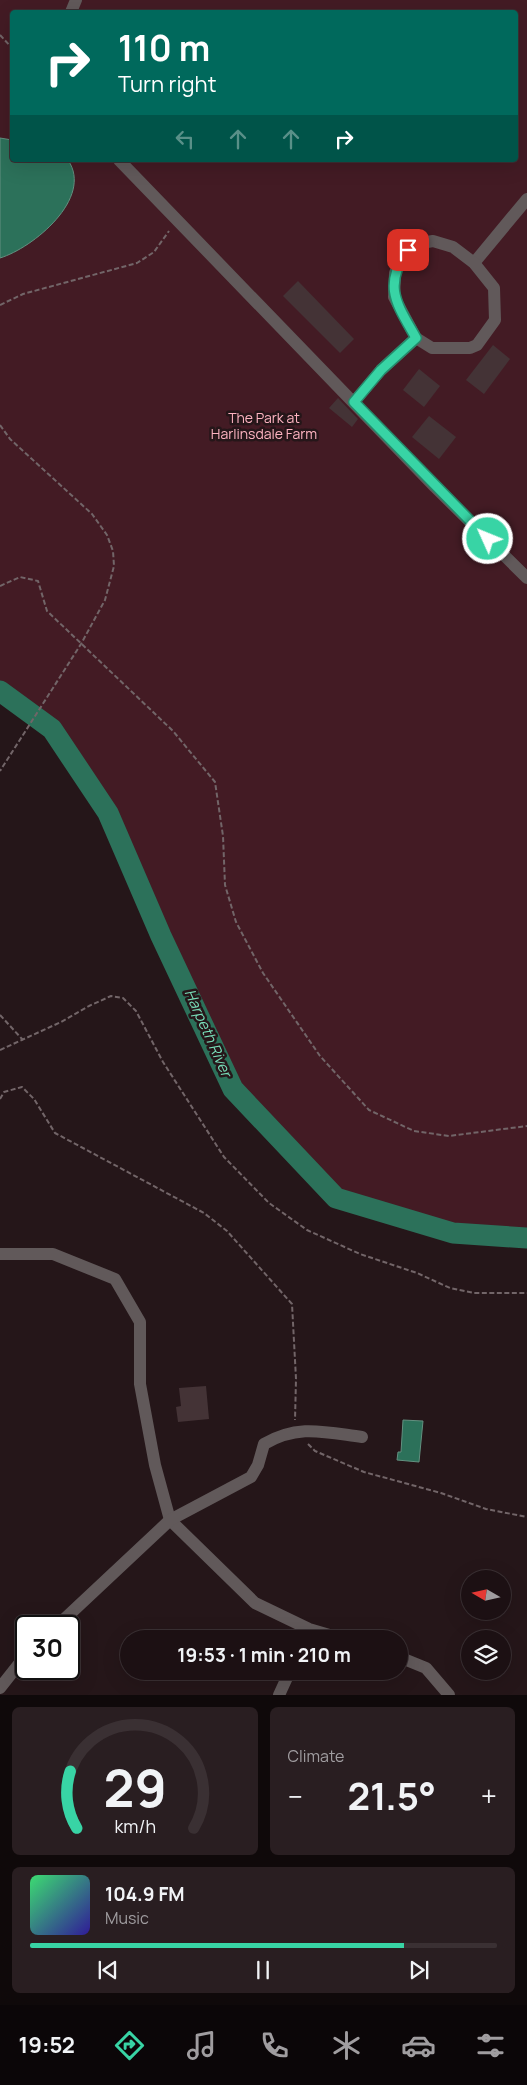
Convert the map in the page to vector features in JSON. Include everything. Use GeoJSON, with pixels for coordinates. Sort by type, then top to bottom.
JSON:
{"type":"FeatureCollection","features":[{"type":"Feature","properties":{"kind":"street"},"geometry":{"type":"LineString","coordinates":[[121,162],[435,487],[527,578]]}},
{"type":"Feature","properties":{"kind":"street"},"geometry":{"type":"LineString","coordinates":[[474,262],[527,199]]}},
{"type":"Feature","properties":{"kind":"street"},"geometry":{"type":"LineString","coordinates":[[433,241],[453,246],[474,262],[494,288],[496,297],[495,320],[477,345],[457,350],[432,348],[416,338],[394,297],[393,280],[400,261],[408,250],[416,244],[433,241]]}},
{"type":"Feature","properties":{"kind":"street"},"geometry":{"type":"LineString","coordinates":[[354,402],[381,370],[416,338]]}},
{"type":"Feature","properties":{"kind":"street"},"geometry":{"type":"LineString","coordinates":[[0,1254],[53,1254],[115,1279],[140,1322],[140,1384],[155,1465],[170,1520],[255,1603],[299,1630]]}},
{"type":"Feature","properties":{"kind":"street"},"geometry":{"type":"LineString","coordinates":[[69,1615],[170,1520],[251,1477],[258,1465],[264,1444],[280,1435],[304,1430],[362,1437]]}},
{"type":"Feature","properties":{"kind":"street"},"geometry":{"type":"LineString","coordinates":[[408,1661],[426,1668],[449,1695]]}},
{"type":"Feature","properties":{"kind":"street"},"geometry":{"type":"LineString","coordinates":[[0,1688],[15,1669]]}},
{"type":"Feature","properties":{"kind":"street"},"geometry":{"type":"LineString","coordinates":[[279,1695],[286,1680]]}},
{"type":"Feature","properties":{"kind":"path"},"geometry":{"type":"LineString","coordinates":[[0,35],[10,46]]}},
{"type":"Feature","properties":{"kind":"path"},"geometry":{"type":"LineString","coordinates":[[1,306],[23,294],[137,263],[154,252],[176,221]]}},
{"type":"Feature","properties":{"kind":"path"},"geometry":{"type":"LineString","coordinates":[[0,425],[10,439],[92,514],[107,535],[113,551],[114,566],[105,600],[81,644],[0,771]]}},
{"type":"Feature","properties":{"kind":"path"},"geometry":{"type":"LineString","coordinates":[[0,586],[20,577],[38,581],[47,611],[173,731],[215,782],[223,836],[225,885],[236,922],[263,973],[320,1056],[369,1110],[414,1131],[449,1136],[527,1126]]}},
{"type":"Feature","properties":{"kind":"path"},"geometry":{"type":"LineString","coordinates":[[0,1050],[111,996],[123,998],[136,1011],[163,1062],[224,1156],[269,1203],[307,1230],[360,1254],[416,1273],[450,1288],[474,1293],[527,1294]]}},
{"type":"Feature","properties":{"kind":"path"},"geometry":{"type":"LineString","coordinates":[[0,1015],[23,1040]]}},
{"type":"Feature","properties":{"kind":"path"},"geometry":{"type":"LineString","coordinates":[[0,1099],[4,1092],[22,1088],[34,1099],[55,1133],[204,1213],[227,1231],[292,1304],[296,1379],[294,1431],[315,1451],[364,1472],[441,1493],[486,1509],[527,1517]]}},
{"type":"Feature","properties":{"kind":"green space","name":"The Park at Harlinsdale Farm"},"geometry":{"type":"Polygon","coordinates":[[[0,0],[527,0],[527,1238],[453,1233],[336,1198],[233,1089],[161,936],[108,813],[52,729],[0,691],[0,0]]]}},
{"type":"Feature","properties":{"kind":"shaded area"},"geometry":{"type":"Polygon","coordinates":[[[0,138],[10,140],[10,162],[69,162],[74,175],[73,190],[67,205],[56,220],[28,244],[0,258],[0,138]]]}},
{"type":"Feature","properties":{"kind":"shaded area"},"geometry":{"type":"Polygon","coordinates":[[[403,1420],[423,1421],[419,1462],[397,1460],[398,1452],[401,1452],[403,1420]]]}},
{"type":"Feature","properties":{"kind":"building"},"geometry":{"type":"Polygon","coordinates":[[[298,281],[354,339],[340,353],[283,296],[298,281]]]}},
{"type":"Feature","properties":{"kind":"building"},"geometry":{"type":"Polygon","coordinates":[[[493,345],[510,359],[484,394],[466,380],[493,345]]]}},
{"type":"Feature","properties":{"kind":"building"},"geometry":{"type":"Polygon","coordinates":[[[419,369],[440,386],[424,407],[403,390],[419,369]]]}},
{"type":"Feature","properties":{"kind":"building"},"geometry":{"type":"Polygon","coordinates":[[[338,398],[358,419],[352,427],[329,408],[338,398]]]}},
{"type":"Feature","properties":{"kind":"building"},"geometry":{"type":"Polygon","coordinates":[[[429,416],[456,437],[439,459],[412,437],[429,416]]]}},
{"type":"Feature","properties":{"kind":"building"},"geometry":{"type":"Polygon","coordinates":[[[206,1386],[209,1419],[178,1422],[176,1407],[181,1406],[179,1388],[206,1386]]]}},
{"type":"Feature","properties":{"kind":"waterway","name":"Harpeth River"},"geometry":{"type":"LineString","coordinates":[[0,691],[52,729],[108,813],[161,936],[233,1089],[336,1198],[453,1233],[527,1238]]}},
{"type":"Feature","properties":{"kind":"route"},"geometry":{"type":"LineString","coordinates":[[408,250],[400,261],[395,273],[393,280],[394,297],[416,338],[406,350],[381,370],[354,402],[435,487],[488,539]]}}]}
